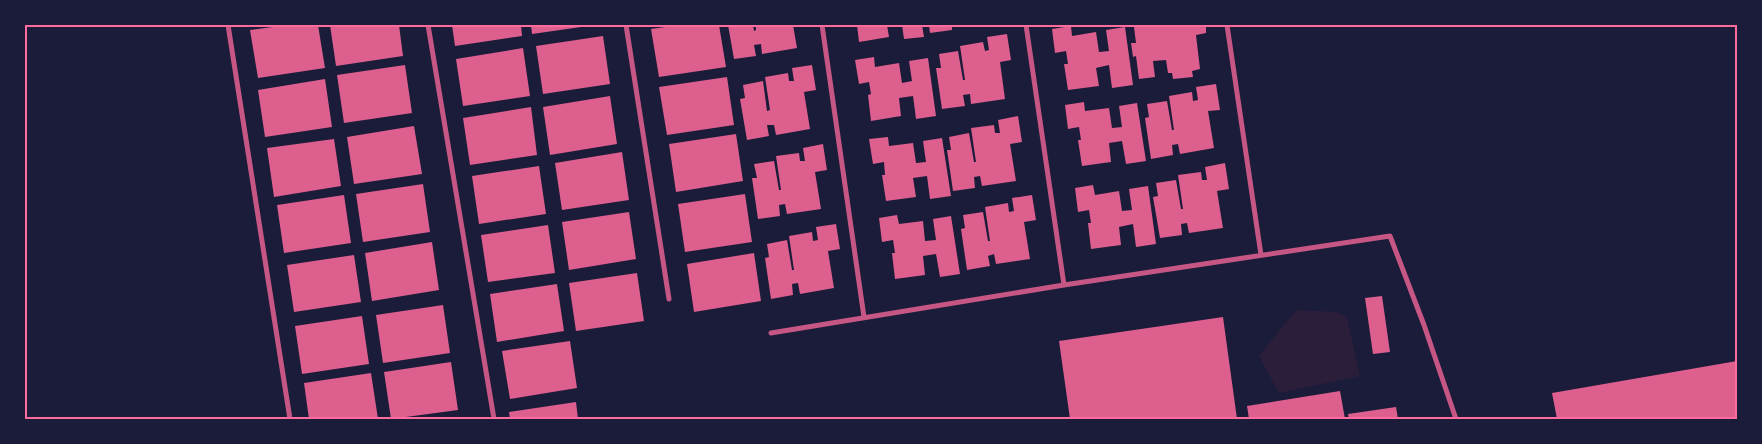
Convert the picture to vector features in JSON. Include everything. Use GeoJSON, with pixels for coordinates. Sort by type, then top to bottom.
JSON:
{"type":"FeatureCollection","features":[{"type":"Feature","properties":{"kind":"street"},"geometry":{"type":"LineString","coordinates":[[228,25],[290,419]]}},
{"type":"Feature","properties":{"kind":"street"},"geometry":{"type":"LineString","coordinates":[[428,25],[494,419]]}},
{"type":"Feature","properties":{"kind":"street"},"geometry":{"type":"LineString","coordinates":[[626,25],[669,299]]}},
{"type":"Feature","properties":{"kind":"street"},"geometry":{"type":"LineString","coordinates":[[822,25],[864,318]]}},
{"type":"Feature","properties":{"kind":"street"},"geometry":{"type":"LineString","coordinates":[[1026,25],[1064,285]]}},
{"type":"Feature","properties":{"kind":"street"},"geometry":{"type":"LineString","coordinates":[[1227,25],[1261,255]]}},
{"type":"Feature","properties":{"kind":"street"},"geometry":{"type":"LineString","coordinates":[[771,333],[1064,285],[1390,236],[1424,325],[1456,419]]}},
{"type":"Feature","properties":{"kind":"shaded area"},"geometry":{"type":"Polygon","coordinates":[[[1296,310],[1337,312],[1347,317],[1360,376],[1279,393],[1259,356],[1296,310]]]}},
{"type":"Feature","properties":{"kind":"building"},"geometry":{"type":"Polygon","coordinates":[[[287,25],[318,25],[325,68],[258,78],[250,30],[287,25]]]}},
{"type":"Feature","properties":{"kind":"building"},"geometry":{"type":"Polygon","coordinates":[[[330,25],[399,25],[403,56],[336,66],[330,25]]]}},
{"type":"Feature","properties":{"kind":"building"},"geometry":{"type":"Polygon","coordinates":[[[452,25],[521,25],[522,36],[455,46],[452,25]]]}},
{"type":"Feature","properties":{"kind":"building"},"geometry":{"type":"Polygon","coordinates":[[[531,25],[588,25],[588,26],[532,34],[531,25]]]}},
{"type":"Feature","properties":{"kind":"building"},"geometry":{"type":"Polygon","coordinates":[[[679,25],[719,25],[726,67],[659,77],[651,29],[679,25]]]}},
{"type":"Feature","properties":{"kind":"building"},"geometry":{"type":"Polygon","coordinates":[[[728,25],[753,25],[754,31],[756,30],[756,25],[793,25],[797,48],[762,54],[761,44],[754,45],[756,56],[734,59],[728,25]]]}},
{"type":"Feature","properties":{"kind":"building"},"geometry":{"type":"Polygon","coordinates":[[[857,25],[887,25],[889,37],[859,42],[857,25]]]}},
{"type":"Feature","properties":{"kind":"building"},"geometry":{"type":"Polygon","coordinates":[[[902,25],[922,25],[924,37],[904,39],[902,25]]]}},
{"type":"Feature","properties":{"kind":"building"},"geometry":{"type":"Polygon","coordinates":[[[929,25],[952,25],[952,30],[930,33],[929,25]]]}},
{"type":"Feature","properties":{"kind":"building"},"geometry":{"type":"Polygon","coordinates":[[[1146,25],[1206,25],[1206,33],[1196,35],[1200,69],[1192,71],[1193,77],[1173,79],[1172,73],[1168,73],[1166,60],[1153,61],[1155,77],[1139,79],[1136,56],[1133,57],[1131,43],[1136,43],[1134,27],[1146,25]]]}},
{"type":"Feature","properties":{"kind":"building"},"geometry":{"type":"Polygon","coordinates":[[[1071,26],[1072,36],[1096,32],[1099,52],[1109,51],[1106,30],[1125,27],[1133,85],[1112,88],[1109,65],[1096,68],[1099,86],[1068,90],[1064,64],[1068,64],[1066,51],[1055,53],[1052,29],[1071,26]]]}},
{"type":"Feature","properties":{"kind":"building"},"geometry":{"type":"Polygon","coordinates":[[[1007,34],[1011,60],[1000,62],[1005,99],[971,104],[970,94],[963,95],[965,106],[942,109],[936,68],[941,68],[939,54],[958,51],[963,80],[965,80],[960,46],[983,42],[985,51],[989,50],[987,37],[1007,34]]]}},
{"type":"Feature","properties":{"kind":"building"},"geometry":{"type":"Polygon","coordinates":[[[603,36],[610,84],[543,94],[536,46],[603,36]]]}},
{"type":"Feature","properties":{"kind":"building"},"geometry":{"type":"Polygon","coordinates":[[[523,48],[530,96],[463,106],[456,59],[523,48]]]}},
{"type":"Feature","properties":{"kind":"building"},"geometry":{"type":"Polygon","coordinates":[[[874,57],[875,67],[899,63],[902,83],[912,81],[909,61],[928,58],[936,116],[916,119],[913,96],[899,98],[901,116],[871,121],[868,95],[871,94],[869,82],[859,84],[855,60],[874,57]]]}},
{"type":"Feature","properties":{"kind":"building"},"geometry":{"type":"Polygon","coordinates":[[[405,65],[412,113],[344,123],[337,75],[405,65]]]}},
{"type":"Feature","properties":{"kind":"building"},"geometry":{"type":"Polygon","coordinates":[[[812,65],[816,90],[804,92],[810,129],[776,135],[774,125],[767,125],[769,136],[747,140],[740,99],[745,98],[743,85],[763,81],[767,111],[770,110],[765,77],[788,73],[789,81],[794,81],[792,68],[812,65]]]}},
{"type":"Feature","properties":{"kind":"building"},"geometry":{"type":"Polygon","coordinates":[[[727,77],[734,125],[667,135],[659,87],[727,77]]]}},
{"type":"Feature","properties":{"kind":"building"},"geometry":{"type":"Polygon","coordinates":[[[325,79],[332,127],[265,137],[258,90],[325,79]]]}},
{"type":"Feature","properties":{"kind":"building"},"geometry":{"type":"Polygon","coordinates":[[[1216,84],[1220,110],[1208,111],[1214,148],[1180,154],[1178,144],[1172,145],[1173,155],[1151,159],[1145,118],[1149,117],[1147,104],[1167,101],[1172,130],[1174,130],[1169,96],[1192,92],[1193,101],[1198,100],[1196,87],[1216,84]]]}},
{"type":"Feature","properties":{"kind":"building"},"geometry":{"type":"Polygon","coordinates":[[[610,96],[617,144],[550,155],[543,107],[610,96]]]}},
{"type":"Feature","properties":{"kind":"building"},"geometry":{"type":"Polygon","coordinates":[[[1084,102],[1085,111],[1109,108],[1112,128],[1122,127],[1119,106],[1137,103],[1146,161],[1126,164],[1122,141],[1109,143],[1111,162],[1082,166],[1078,140],[1081,140],[1079,127],[1068,129],[1065,105],[1084,102]]]}},
{"type":"Feature","properties":{"kind":"building"},"geometry":{"type":"Polygon","coordinates":[[[531,107],[537,155],[470,165],[463,118],[531,107]]]}},
{"type":"Feature","properties":{"kind":"building"},"geometry":{"type":"Polygon","coordinates":[[[1018,116],[1022,142],[1010,144],[1016,181],[982,186],[980,176],[974,177],[975,188],[953,191],[947,150],[951,150],[949,137],[969,133],[974,162],[976,162],[971,128],[994,125],[995,133],[1000,133],[998,120],[1018,116]]]}},
{"type":"Feature","properties":{"kind":"building"},"geometry":{"type":"Polygon","coordinates":[[[414,126],[422,174],[354,184],[347,137],[414,126]]]}},
{"type":"Feature","properties":{"kind":"building"},"geometry":{"type":"Polygon","coordinates":[[[736,134],[743,181],[676,192],[669,144],[736,134]]]}},
{"type":"Feature","properties":{"kind":"building"},"geometry":{"type":"Polygon","coordinates":[[[888,137],[889,146],[913,143],[916,163],[926,162],[923,141],[942,138],[951,196],[930,199],[927,176],[913,178],[916,197],[886,201],[882,175],[885,175],[884,162],[873,164],[869,139],[888,137]]]}},
{"type":"Feature","properties":{"kind":"building"},"geometry":{"type":"Polygon","coordinates":[[[334,139],[341,186],[274,197],[267,148],[334,139]]]}},
{"type":"Feature","properties":{"kind":"building"},"geometry":{"type":"Polygon","coordinates":[[[823,144],[827,170],[815,172],[821,209],[787,214],[785,204],[779,205],[780,216],[758,219],[752,178],[757,178],[754,164],[774,161],[779,190],[781,190],[776,156],[799,153],[800,161],[805,161],[803,148],[823,144]]]}},
{"type":"Feature","properties":{"kind":"building"},"geometry":{"type":"Polygon","coordinates":[[[622,152],[629,200],[562,210],[555,163],[622,152]]]}},
{"type":"Feature","properties":{"kind":"building"},"geometry":{"type":"Polygon","coordinates":[[[1225,163],[1229,189],[1217,191],[1223,228],[1189,233],[1187,223],[1181,224],[1182,235],[1160,238],[1153,197],[1158,196],[1156,183],[1176,180],[1181,209],[1183,209],[1178,175],[1201,172],[1202,180],[1207,180],[1205,167],[1225,163]]]}},
{"type":"Feature","properties":{"kind":"building"},"geometry":{"type":"Polygon","coordinates":[[[539,166],[546,214],[479,224],[472,176],[539,166]]]}},
{"type":"Feature","properties":{"kind":"building"},"geometry":{"type":"Polygon","coordinates":[[[423,184],[430,232],[363,242],[356,194],[423,184]]]}},
{"type":"Feature","properties":{"kind":"building"},"geometry":{"type":"Polygon","coordinates":[[[1093,185],[1095,195],[1119,191],[1122,211],[1132,210],[1129,189],[1148,186],[1156,244],[1136,247],[1133,224],[1119,227],[1121,245],[1091,249],[1088,223],[1091,223],[1089,210],[1078,212],[1075,188],[1093,185]]]}},
{"type":"Feature","properties":{"kind":"building"},"geometry":{"type":"Polygon","coordinates":[[[745,194],[752,242],[685,252],[678,204],[745,194]]]}},
{"type":"Feature","properties":{"kind":"building"},"geometry":{"type":"Polygon","coordinates":[[[344,195],[351,243],[284,253],[277,205],[344,195]]]}},
{"type":"Feature","properties":{"kind":"building"},"geometry":{"type":"Polygon","coordinates":[[[1032,195],[1036,220],[1024,222],[1030,259],[996,264],[994,254],[988,256],[990,266],[967,270],[961,229],[965,228],[963,215],[983,212],[988,241],[990,241],[985,207],[1008,203],[1009,212],[1014,211],[1012,198],[1032,195]]]}},
{"type":"Feature","properties":{"kind":"building"},"geometry":{"type":"Polygon","coordinates":[[[629,212],[636,259],[569,270],[562,222],[629,212]]]}},
{"type":"Feature","properties":{"kind":"building"},"geometry":{"type":"Polygon","coordinates":[[[897,215],[899,224],[923,221],[925,241],[936,240],[933,219],[951,216],[960,274],[940,277],[936,254],[923,256],[925,275],[895,279],[892,253],[895,253],[893,240],[882,242],[879,218],[897,215]]]}},
{"type":"Feature","properties":{"kind":"building"},"geometry":{"type":"Polygon","coordinates":[[[836,224],[840,249],[828,251],[834,288],[800,294],[798,283],[792,284],[793,295],[771,299],[765,258],[769,257],[767,244],[787,240],[792,270],[794,270],[789,236],[812,232],[813,241],[818,240],[816,227],[836,224]]]}},
{"type":"Feature","properties":{"kind":"building"},"geometry":{"type":"Polygon","coordinates":[[[548,225],[555,273],[488,282],[481,235],[548,225]]]}},
{"type":"Feature","properties":{"kind":"building"},"geometry":{"type":"Polygon","coordinates":[[[432,242],[439,290],[372,301],[365,253],[432,242]]]}},
{"type":"Feature","properties":{"kind":"building"},"geometry":{"type":"Polygon","coordinates":[[[754,253],[761,301],[694,312],[687,264],[754,253]]]}},
{"type":"Feature","properties":{"kind":"building"},"geometry":{"type":"Polygon","coordinates":[[[354,255],[361,302],[294,312],[287,265],[354,255]]]}},
{"type":"Feature","properties":{"kind":"building"},"geometry":{"type":"Polygon","coordinates":[[[637,273],[644,321],[576,331],[569,283],[637,273]]]}},
{"type":"Feature","properties":{"kind":"building"},"geometry":{"type":"Polygon","coordinates":[[[557,284],[564,331],[497,342],[490,294],[557,284]]]}},
{"type":"Feature","properties":{"kind":"building"},"geometry":{"type":"Polygon","coordinates":[[[1382,296],[1390,352],[1373,354],[1365,298],[1382,296]]]}},
{"type":"Feature","properties":{"kind":"building"},"geometry":{"type":"Polygon","coordinates":[[[443,305],[450,353],[383,363],[376,315],[443,305]]]}},
{"type":"Feature","properties":{"kind":"building"},"geometry":{"type":"Polygon","coordinates":[[[362,316],[369,364],[302,374],[295,326],[362,316]]]}},
{"type":"Feature","properties":{"kind":"building"},"geometry":{"type":"Polygon","coordinates":[[[1223,317],[1237,419],[1070,419],[1059,341],[1223,317]]]}},
{"type":"Feature","properties":{"kind":"building"},"geometry":{"type":"Polygon","coordinates":[[[570,341],[577,388],[510,399],[502,351],[570,341]]]}},
{"type":"Feature","properties":{"kind":"building"},"geometry":{"type":"Polygon","coordinates":[[[1737,361],[1737,419],[1557,419],[1552,393],[1737,361]]]}},
{"type":"Feature","properties":{"kind":"building"},"geometry":{"type":"Polygon","coordinates":[[[451,362],[458,410],[391,419],[384,372],[451,362]]]}},
{"type":"Feature","properties":{"kind":"building"},"geometry":{"type":"Polygon","coordinates":[[[371,373],[378,419],[309,419],[304,383],[371,373]]]}},
{"type":"Feature","properties":{"kind":"building"},"geometry":{"type":"Polygon","coordinates":[[[1340,391],[1345,419],[1249,419],[1247,406],[1340,391]]]}},
{"type":"Feature","properties":{"kind":"building"},"geometry":{"type":"Polygon","coordinates":[[[576,402],[578,419],[510,419],[509,412],[576,402]]]}},
{"type":"Feature","properties":{"kind":"building"},"geometry":{"type":"Polygon","coordinates":[[[1396,407],[1398,419],[1349,419],[1348,414],[1396,407]]]}}]}
